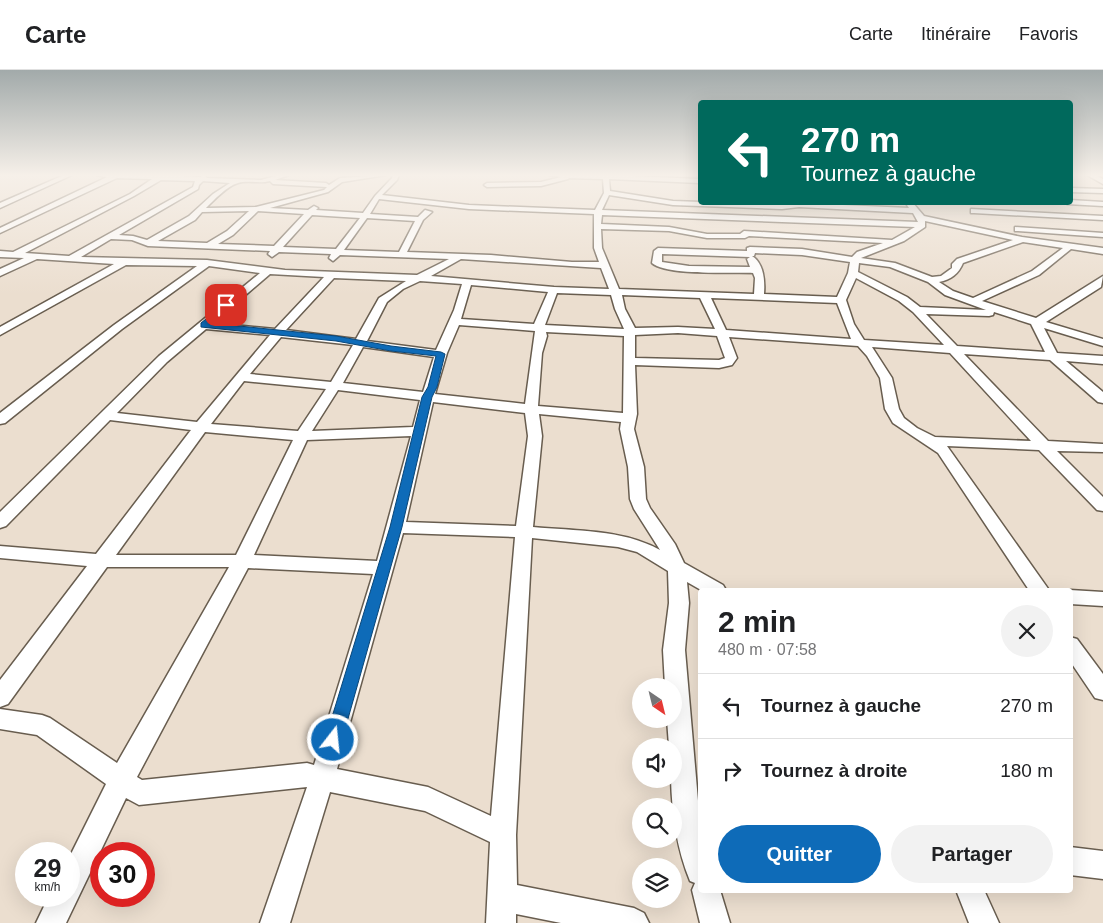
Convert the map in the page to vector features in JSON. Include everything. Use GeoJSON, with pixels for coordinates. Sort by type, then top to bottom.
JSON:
{"type":"FeatureCollection","features":[{"type":"Feature","properties":{"kind":"street"},"geometry":{"type":"LineString","coordinates":[[0,231],[31,215]]}},
{"type":"Feature","properties":{"kind":"street"},"geometry":{"type":"LineString","coordinates":[[14,255],[93,215]]}},
{"type":"Feature","properties":{"kind":"street"},"geometry":{"type":"LineString","coordinates":[[72,258],[150,215]]}},
{"type":"Feature","properties":{"kind":"street"},"geometry":{"type":"LineString","coordinates":[[144,245],[176,228],[192,215]]}},
{"type":"Feature","properties":{"kind":"street"},"geometry":{"type":"LineString","coordinates":[[184,263],[230,233],[250,215]]}},
{"type":"Feature","properties":{"kind":"street"},"geometry":{"type":"LineString","coordinates":[[0,522],[109,416],[163,359],[204,325],[262,266],[308,215]]}},
{"type":"Feature","properties":{"kind":"street"},"geometry":{"type":"LineString","coordinates":[[363,215],[420,219]]}},
{"type":"Feature","properties":{"kind":"street"},"geometry":{"type":"LineString","coordinates":[[0,697],[216,407],[324,275],[367,215]]}},
{"type":"Feature","properties":{"kind":"street"},"geometry":{"type":"LineString","coordinates":[[402,254],[420,219],[424,215]]}},
{"type":"Feature","properties":{"kind":"street"},"geometry":{"type":"LineString","coordinates":[[599,215],[597,226],[598,248],[630,333],[629,439],[636,467],[638,499],[642,509],[666,544],[677,568],[679,603],[674,650],[698,857]]}},
{"type":"Feature","properties":{"kind":"street"},"geometry":{"type":"LineString","coordinates":[[704,215],[733,217],[919,218]]}},
{"type":"Feature","properties":{"kind":"street"},"geometry":{"type":"LineString","coordinates":[[887,215],[919,218],[1022,240],[1103,251]]}},
{"type":"Feature","properties":{"kind":"street"},"geometry":{"type":"LineString","coordinates":[[917,215],[919,218],[917,230],[860,254],[841,300],[852,332],[872,354],[886,378],[892,409],[898,420],[912,431],[932,441],[950,458],[1038,588]]}},
{"type":"Feature","properties":{"kind":"street"},"geometry":{"type":"LineString","coordinates":[[977,215],[996,234]]}},
{"type":"Feature","properties":{"kind":"street"},"geometry":{"type":"LineString","coordinates":[[1054,215],[1103,218]]}},
{"type":"Feature","properties":{"kind":"street"},"geometry":{"type":"LineString","coordinates":[[733,217],[745,234],[755,270],[760,278],[760,297]]}},
{"type":"Feature","properties":{"kind":"street"},"geometry":{"type":"LineString","coordinates":[[597,226],[675,230],[712,236],[745,234],[866,238],[892,241]]}},
{"type":"Feature","properties":{"kind":"street"},"geometry":{"type":"LineString","coordinates":[[988,226],[1103,235]]}},
{"type":"Feature","properties":{"kind":"street"},"geometry":{"type":"LineString","coordinates":[[1073,233],[1091,250]]}},
{"type":"Feature","properties":{"kind":"street"},"geometry":{"type":"LineString","coordinates":[[111,237],[133,238],[144,245],[402,254],[502,259],[564,266],[604,265]]}},
{"type":"Feature","properties":{"kind":"street"},"geometry":{"type":"LineString","coordinates":[[931,280],[951,275],[957,270],[957,264],[960,261],[1022,240]]}},
{"type":"Feature","properties":{"kind":"street"},"geometry":{"type":"LineString","coordinates":[[972,302],[1029,277],[1049,265],[1068,247]]}},
{"type":"Feature","properties":{"kind":"street"},"geometry":{"type":"LineString","coordinates":[[755,270],[663,266],[658,263],[658,251],[802,252],[854,267],[917,310],[1044,446],[1101,502]]}},
{"type":"Feature","properties":{"kind":"street"},"geometry":{"type":"LineString","coordinates":[[0,332],[119,262],[131,252]]}},
{"type":"Feature","properties":{"kind":"street"},"geometry":{"type":"LineString","coordinates":[[0,254],[119,262],[262,266],[324,275],[467,281],[554,290],[705,297],[841,300]]}},
{"type":"Feature","properties":{"kind":"street"},"geometry":{"type":"LineString","coordinates":[[0,273],[34,256]]}},
{"type":"Feature","properties":{"kind":"street"},"geometry":{"type":"LineString","coordinates":[[80,865],[122,781],[242,561],[302,436],[347,367],[383,300],[400,287],[448,264],[458,257]]}},
{"type":"Feature","properties":{"kind":"street"},"geometry":{"type":"LineString","coordinates":[[0,420],[118,327],[207,263]]}},
{"type":"Feature","properties":{"kind":"street"},"geometry":{"type":"LineString","coordinates":[[854,267],[892,265],[931,280],[949,293],[972,302],[1103,343]]}},
{"type":"Feature","properties":{"kind":"street"},"geometry":{"type":"LineString","coordinates":[[274,923],[322,778],[396,527],[427,397],[432,387],[441,354],[463,303],[467,281]]}},
{"type":"Feature","properties":{"kind":"street"},"geometry":{"type":"LineString","coordinates":[[1036,323],[1101,283]]}},
{"type":"Feature","properties":{"kind":"street"},"geometry":{"type":"LineString","coordinates":[[554,290],[540,317],[541,336],[536,353],[531,408],[534,436],[533,464],[525,515],[503,835],[502,910],[634,923]]}},
{"type":"Feature","properties":{"kind":"street"},"geometry":{"type":"LineString","coordinates":[[630,361],[719,364],[728,362],[731,358],[722,333],[705,297]]}},
{"type":"Feature","properties":{"kind":"street"},"geometry":{"type":"LineString","coordinates":[[917,310],[1009,314]]}},
{"type":"Feature","properties":{"kind":"street"},"geometry":{"type":"LineString","coordinates":[[456,322],[540,329],[630,333],[659,330],[722,333],[1103,360]]}},
{"type":"Feature","properties":{"kind":"street"},"geometry":{"type":"LineString","coordinates":[[1036,323],[1046,346],[1054,357],[1103,399]]}},
{"type":"Feature","properties":{"kind":"street"},"geometry":{"type":"LineString","coordinates":[[204,325],[360,342],[391,349],[441,354]]}},
{"type":"Feature","properties":{"kind":"street"},"geometry":{"type":"LineString","coordinates":[[241,377],[628,418]]}},
{"type":"Feature","properties":{"kind":"street"},"geometry":{"type":"LineString","coordinates":[[109,416],[302,436],[419,431]]}},
{"type":"Feature","properties":{"kind":"street"},"geometry":{"type":"LineString","coordinates":[[932,441],[1103,448]]}},
{"type":"Feature","properties":{"kind":"street"},"geometry":{"type":"LineString","coordinates":[[396,527],[525,532],[618,541],[643,548],[712,588]]}},
{"type":"Feature","properties":{"kind":"street"},"geometry":{"type":"LineString","coordinates":[[0,552],[101,561],[242,561],[384,568]]}},
{"type":"Feature","properties":{"kind":"street"},"geometry":{"type":"LineString","coordinates":[[1073,597],[1103,599]]}},
{"type":"Feature","properties":{"kind":"street"},"geometry":{"type":"LineString","coordinates":[[1073,654],[1077,667],[1103,691]]}},
{"type":"Feature","properties":{"kind":"street"},"geometry":{"type":"LineString","coordinates":[[0,719],[42,725],[139,793],[307,775],[428,799],[503,835]]}},
{"type":"Feature","properties":{"kind":"street"},"geometry":{"type":"LineString","coordinates":[[1073,861],[1103,865]]}},
{"type":"Feature","properties":{"kind":"street"},"geometry":{"type":"LineString","coordinates":[[707,893],[715,923]]}},
{"type":"Feature","properties":{"kind":"street"},"geometry":{"type":"LineString","coordinates":[[971,893],[984,923]]}},
{"type":"Feature","properties":{"kind":"street"},"geometry":{"type":"LineString","coordinates":[[51,923],[59,907]]}},
{"type":"Feature","properties":{"kind":"route"},"geometry":{"type":"LineString","coordinates":[[226,305],[204,325],[316,336],[356,341],[391,349],[441,354],[432,387],[427,397],[396,527],[333,740]]}}]}
